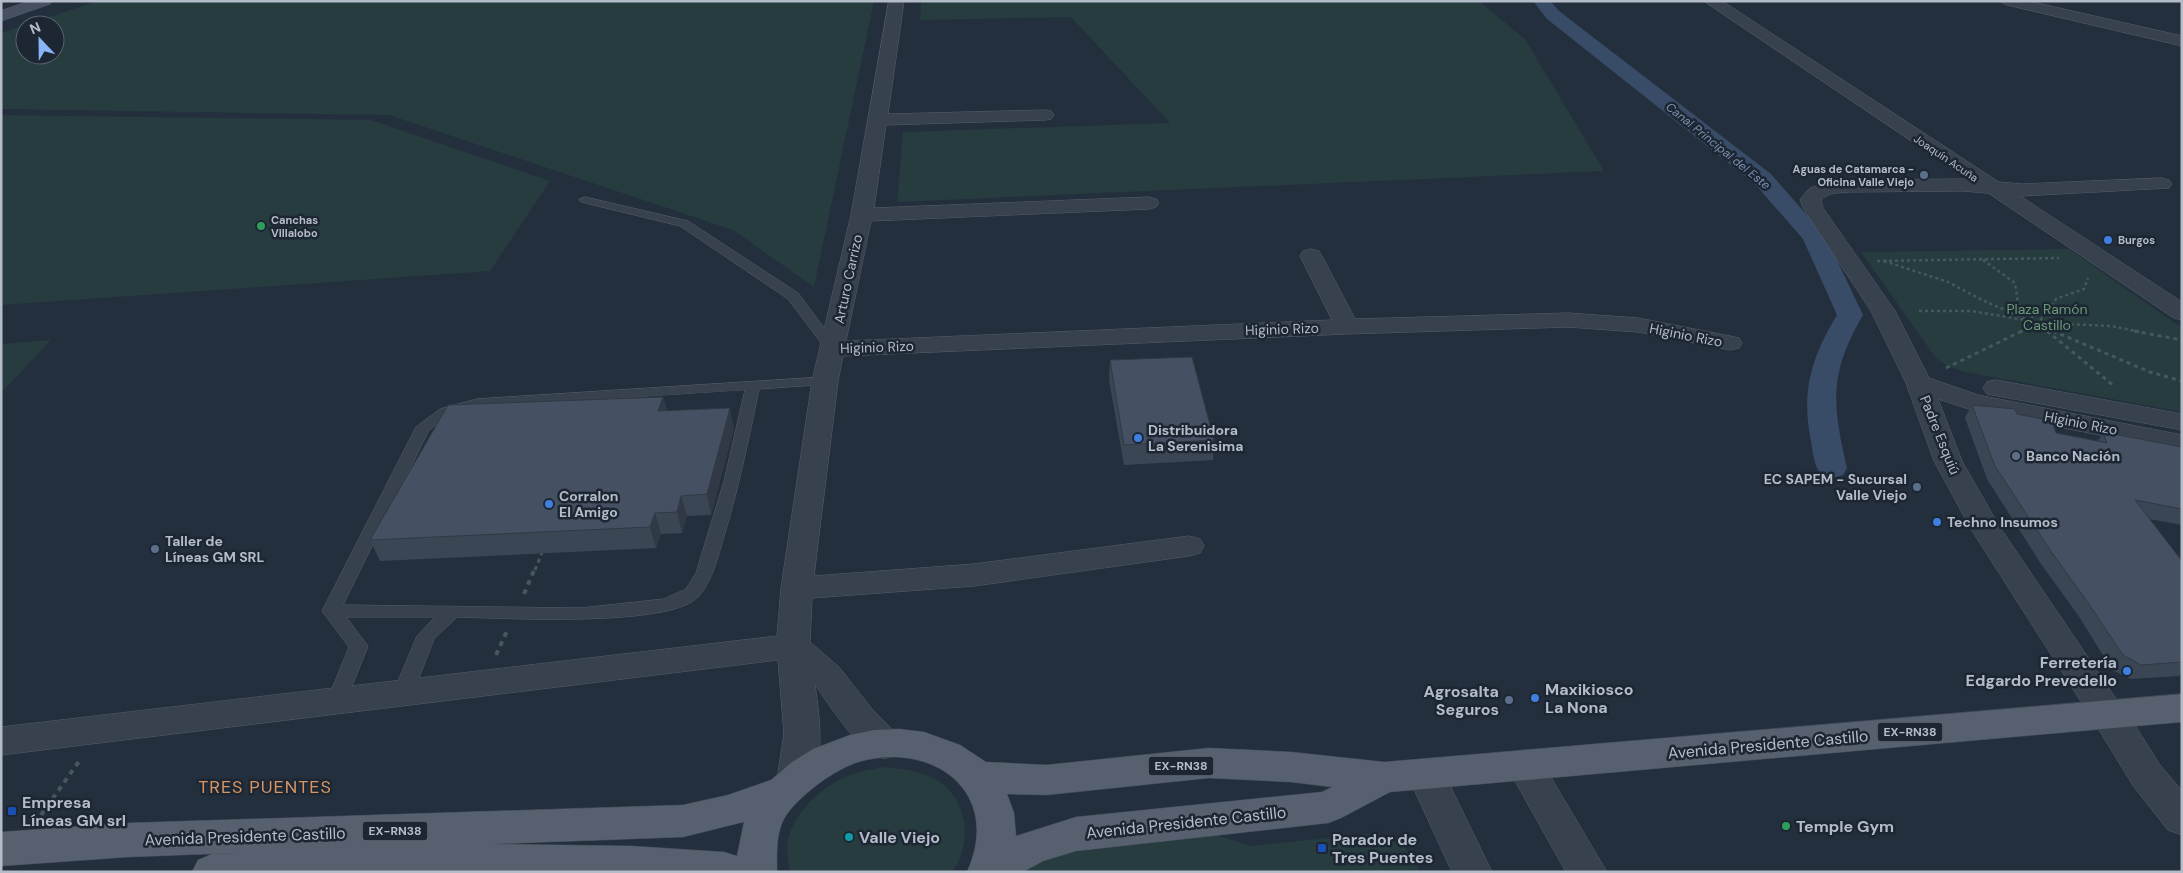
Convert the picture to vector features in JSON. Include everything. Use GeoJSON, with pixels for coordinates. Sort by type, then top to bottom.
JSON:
{"type":"FeatureCollection","features":[{"type":"Feature","properties":{"kind":"main road"},"geometry":{"type":"LineString","coordinates":[[1,16],[45,1]]}},
{"type":"Feature","properties":{"kind":"main road","name":"Avenida Presidente Castillo"},"geometry":{"type":"LineString","coordinates":[[978,777],[1046,780],[1209,763],[1291,767],[1384,777],[2182,708]]}},
{"type":"Feature","properties":{"kind":"main road","name":"EX-RN38"},"geometry":{"type":"LineString","coordinates":[[757,872],[757,852],[763,822],[777,799],[790,785],[819,762],[845,751],[872,744],[900,743],[926,747],[955,758],[978,777],[992,801],[998,830],[993,860],[988,871]]}},
{"type":"Feature","properties":{"kind":"main road","name":"Avenida Presidente Castillo"},"geometry":{"type":"LineString","coordinates":[[988,871],[1032,847],[1076,834],[1328,806],[1384,777]]}},
{"type":"Feature","properties":{"kind":"main road","name":"Avenida Presidente Castillo"},"geometry":{"type":"LineString","coordinates":[[10,848],[128,840],[683,821],[729,811],[790,785]]}},
{"type":"Feature","properties":{"kind":"main road"},"geometry":{"type":"LineString","coordinates":[[212,872],[476,861],[631,863],[724,869],[732,872]]}},
{"type":"Feature","properties":{"kind":"street","name":"Arturo Carrizo"},"geometry":{"type":"LineString","coordinates":[[790,785],[802,734],[792,646],[796,588],[825,381],[862,215],[876,120],[897,1]]}},
{"type":"Feature","properties":{"kind":"street","name":"Joaquín Acuña"},"geometry":{"type":"LineString","coordinates":[[1711,1],[1990,187],[2094,266],[2182,313]]}},
{"type":"Feature","properties":{"kind":"street"},"geometry":{"type":"LineString","coordinates":[[2007,1],[2182,42]]}},
{"type":"Feature","properties":{"kind":"street"},"geometry":{"type":"LineString","coordinates":[[876,120],[1045,115]]}},
{"type":"Feature","properties":{"kind":"street"},"geometry":{"type":"LineString","coordinates":[[1990,187],[2022,190],[2162,184]]}},
{"type":"Feature","properties":{"kind":"street","name":"Padre Esquiú"},"geometry":{"type":"LineString","coordinates":[[1990,187],[1963,185],[1850,186],[1830,188],[1817,192],[1810,199],[1813,208],[1883,311],[1919,383],[1948,461],[1986,529],[2147,776],[2182,818]]}},
{"type":"Feature","properties":{"kind":"street"},"geometry":{"type":"LineString","coordinates":[[862,215],[1149,203]]}},
{"type":"Feature","properties":{"kind":"street"},"geometry":{"type":"LineString","coordinates":[[1312,256],[1347,327]]}},
{"type":"Feature","properties":{"kind":"street","name":"Higinio Rizo"},"geometry":{"type":"LineString","coordinates":[[833,349],[1347,327],[1568,320],[1638,325],[1730,344]]}},
{"type":"Feature","properties":{"kind":"street","name":"Higinio Rizo"},"geometry":{"type":"LineString","coordinates":[[1919,383],[1968,382],[2182,422]]}},
{"type":"Feature","properties":{"kind":"street","name":"Higinio Rizo"},"geometry":{"type":"LineString","coordinates":[[1919,383],[1972,402],[2182,443]]}},
{"type":"Feature","properties":{"kind":"street"},"geometry":{"type":"LineString","coordinates":[[796,588],[974,575],[1189,546]]}},
{"type":"Feature","properties":{"kind":"street"},"geometry":{"type":"LineString","coordinates":[[1,740],[792,646],[828,676],[859,719],[884,744]]}},
{"type":"Feature","properties":{"kind":"street"},"geometry":{"type":"LineString","coordinates":[[1524,765],[1587,872]]}},
{"type":"Feature","properties":{"kind":"street"},"geometry":{"type":"LineString","coordinates":[[1426,774],[1472,872]]}},
{"type":"Feature","properties":{"kind":"lane"},"geometry":{"type":"LineString","coordinates":[[586,200],[684,223],[793,296],[833,349]]}},
{"type":"Feature","properties":{"kind":"lane"},"geometry":{"type":"LineString","coordinates":[[332,611],[423,428],[445,412],[477,404],[825,381]]}},
{"type":"Feature","properties":{"kind":"lane"},"geometry":{"type":"LineString","coordinates":[[332,611],[580,614],[667,605],[692,593],[704,574],[732,481],[753,386]]}},
{"type":"Feature","properties":{"kind":"lane"},"geometry":{"type":"LineString","coordinates":[[332,611],[359,646],[337,701]]}},
{"type":"Feature","properties":{"kind":"lane"},"geometry":{"type":"LineString","coordinates":[[403,693],[426,636],[453,611]]}},
{"type":"Feature","properties":{"kind":"path"},"geometry":{"type":"LineString","coordinates":[[1849,262],[1982,259],[2094,266],[2084,288],[2056,299],[2038,323],[1919,383]]}},
{"type":"Feature","properties":{"kind":"path"},"geometry":{"type":"LineString","coordinates":[[1982,259],[2015,282],[2018,304],[2118,390]]}},
{"type":"Feature","properties":{"kind":"path"},"geometry":{"type":"LineString","coordinates":[[1884,261],[1948,282],[1982,300],[2150,372],[2182,381]]}},
{"type":"Feature","properties":{"kind":"path"},"geometry":{"type":"LineString","coordinates":[[1919,311],[1971,311],[2038,323],[2111,326],[2182,340]]}},
{"type":"Feature","properties":{"kind":"path"},"geometry":{"type":"LineString","coordinates":[[10,848],[102,729]]}},
{"type":"Feature","properties":{"kind":"green space"},"geometry":{"type":"Polygon","coordinates":[[[97,1],[874,1],[814,287],[733,230],[389,115],[1,109],[1,33],[15,28],[15,65],[65,65],[65,15],[56,15],[97,1]]]}},
{"type":"Feature","properties":{"kind":"green space"},"geometry":{"type":"Polygon","coordinates":[[[921,1],[1479,1],[1525,39],[1604,171],[897,202],[903,132],[1170,123],[1071,17],[920,20],[921,1]]]}},
{"type":"Feature","properties":{"kind":"green space","name":"Canchas Villalobo"},"geometry":{"type":"Polygon","coordinates":[[[1,115],[371,120],[550,181],[490,271],[1,305],[1,115]]]}},
{"type":"Feature","properties":{"kind":"green space","name":"Plaza Ramón Castillo"},"geometry":{"type":"Polygon","coordinates":[[[2069,249],[2182,328],[2182,412],[1965,372],[1947,366],[1936,358],[1861,252],[2069,249]]]}},
{"type":"Feature","properties":{"kind":"green space"},"geometry":{"type":"Polygon","coordinates":[[[51,340],[1,393],[1,344],[51,340]]]}},
{"type":"Feature","properties":{"kind":"green space"},"geometry":{"type":"Polygon","coordinates":[[[885,767],[909,770],[927,775],[945,786],[954,796],[964,821],[965,834],[959,860],[952,872],[790,872],[787,848],[789,835],[794,823],[811,801],[822,791],[846,776],[885,767]]]}},
{"type":"Feature","properties":{"kind":"green space"},"geometry":{"type":"Polygon","coordinates":[[[1204,831],[1251,846],[1377,833],[1400,840],[1421,872],[1019,872],[1041,855],[1204,831]]]}},
{"type":"Feature","properties":{"kind":"building"},"geometry":{"type":"Polygon","coordinates":[[[1192,357],[1214,440],[1124,445],[1110,360],[1192,357]]]}},
{"type":"Feature","properties":{"kind":"building"},"geometry":{"type":"Polygon","coordinates":[[[663,397],[658,411],[730,408],[707,494],[681,496],[677,512],[655,513],[650,527],[370,540],[448,405],[663,397]]]}},
{"type":"Feature","properties":{"kind":"building"},"geometry":{"type":"Polygon","coordinates":[[[1972,405],[2015,409],[2017,414],[2052,421],[2056,433],[2107,443],[2103,432],[2182,447],[2182,509],[2135,500],[2182,561],[2182,662],[2141,665],[2123,655],[2050,550],[1995,466],[1972,405]]]}},
{"type":"Feature","properties":{"kind":"waterway","name":"Canal Principal del Este"},"geometry":{"type":"LineString","coordinates":[[1541,1],[1553,15],[1763,179],[1814,237],[1850,315],[1832,348],[1822,383],[1821,411],[1832,468]]}},
{"type":"Feature","properties":{"kind":"place","name":"Aguas de Catamarca - Oficina Valle Viejo"},"geometry":{"type":"Point","coordinates":[1924,175]}},
{"type":"Feature","properties":{"kind":"place","name":"Canchas Villalobo"},"geometry":{"type":"Point","coordinates":[261,226]}},
{"type":"Feature","properties":{"kind":"place","name":"Burgos"},"geometry":{"type":"Point","coordinates":[2108,240]}},
{"type":"Feature","properties":{"kind":"place","name":"Distribuidora La Serenisima"},"geometry":{"type":"Point","coordinates":[1138,438]}},
{"type":"Feature","properties":{"kind":"place","name":"Banco Nación"},"geometry":{"type":"Point","coordinates":[2016,456]}},
{"type":"Feature","properties":{"kind":"place","name":"EC SAPEM - Sucursal Valle Viejo"},"geometry":{"type":"Point","coordinates":[1917,487]}},
{"type":"Feature","properties":{"kind":"place","name":"Corralon El Amigo"},"geometry":{"type":"Point","coordinates":[549,504]}},
{"type":"Feature","properties":{"kind":"place","name":"Techno Insumos"},"geometry":{"type":"Point","coordinates":[1937,522]}},
{"type":"Feature","properties":{"kind":"place","name":"Taller de Líneas GM SRL"},"geometry":{"type":"Point","coordinates":[155,549]}},
{"type":"Feature","properties":{"kind":"place","name":"Ferretería Edgardo Prevedello"},"geometry":{"type":"Point","coordinates":[2127,671]}},
{"type":"Feature","properties":{"kind":"place","name":"Maxikiosco La Nona"},"geometry":{"type":"Point","coordinates":[1535,698]}},
{"type":"Feature","properties":{"kind":"place","name":"Agrosalta Seguros"},"geometry":{"type":"Point","coordinates":[1509,700]}},
{"type":"Feature","properties":{"kind":"place","name":"Empresa Líneas GM srl"},"geometry":{"type":"Point","coordinates":[12,811]}},
{"type":"Feature","properties":{"kind":"place","name":"Temple Gym"},"geometry":{"type":"Point","coordinates":[1786,826]}},
{"type":"Feature","properties":{"kind":"place","name":"Valle Viejo"},"geometry":{"type":"Point","coordinates":[849,837]}},
{"type":"Feature","properties":{"kind":"place","name":"Parador de Tres Puentes"},"geometry":{"type":"Point","coordinates":[1322,848]}},
{"type":"Feature","properties":{"kind":"district","name":"TRES PUENTES"},"geometry":{"type":"Point","coordinates":[265,787]}}]}
